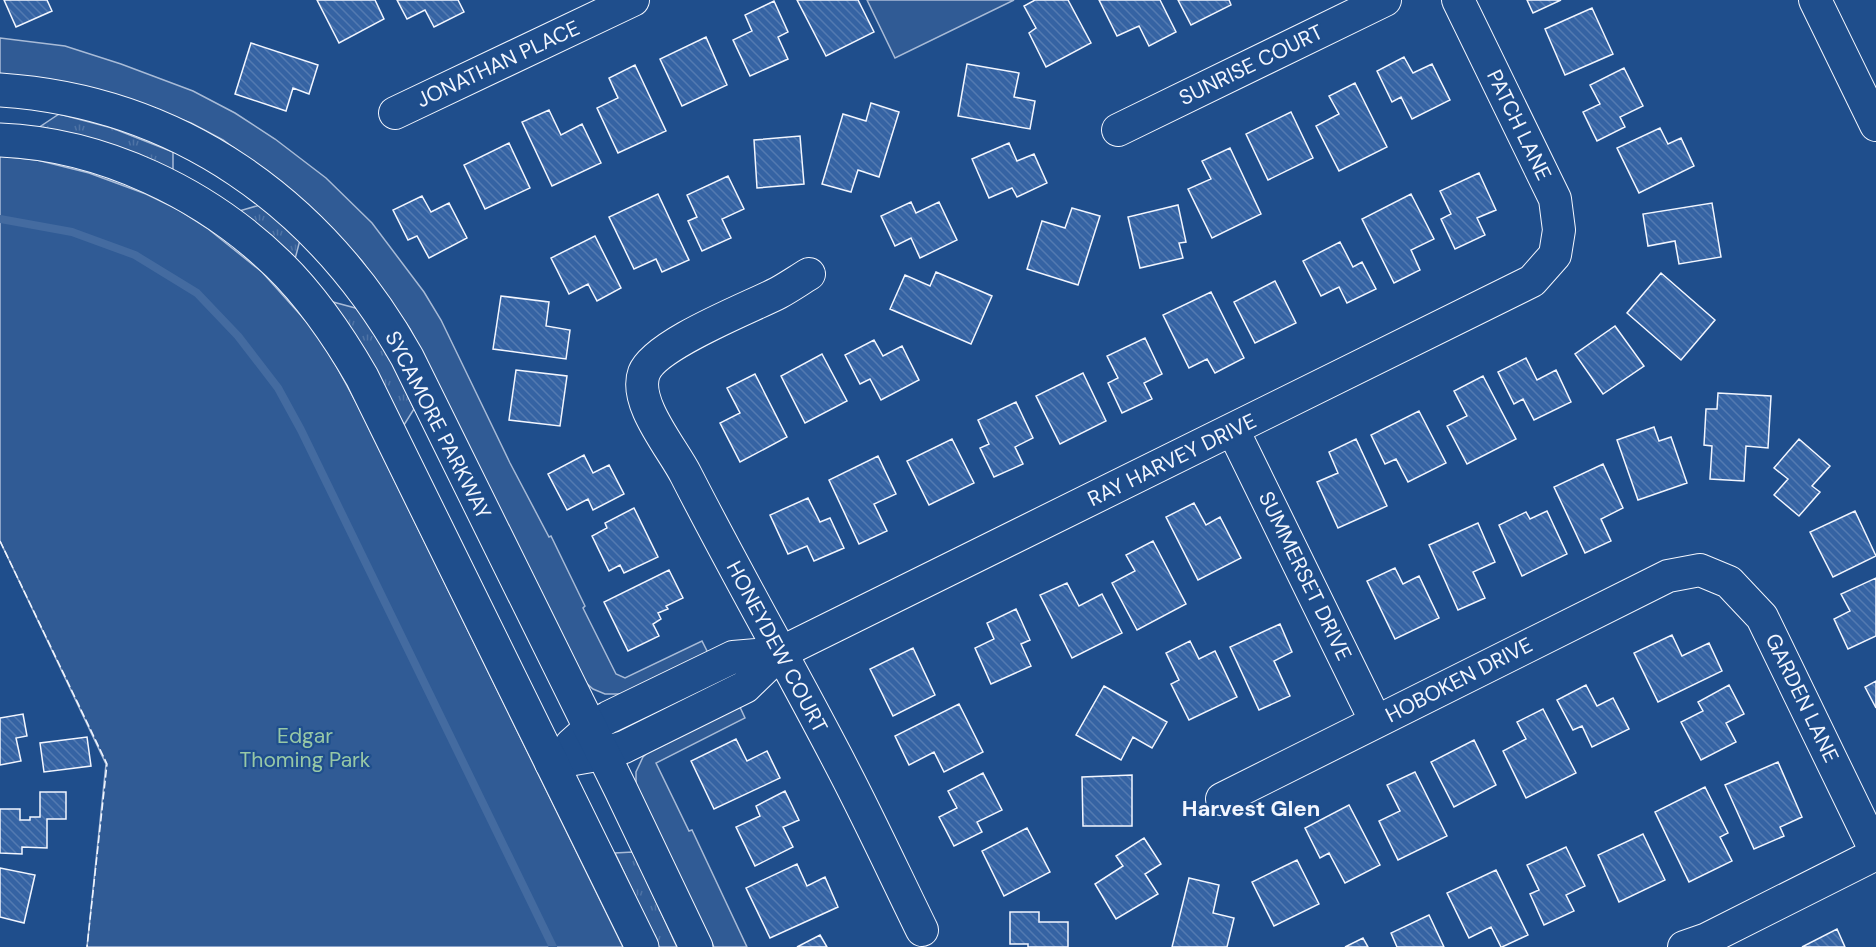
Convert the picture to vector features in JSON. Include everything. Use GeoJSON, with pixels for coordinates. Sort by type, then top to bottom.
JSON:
{"type":"FeatureCollection","features":[{"type":"Feature","properties":{"kind":"main road","name":"SYCAMORE PARKWAY"},"geometry":{"type":"LineString","coordinates":[[0,90],[22,91],[86,103],[141,120],[198,145],[241,171],[281,203],[338,259],[369,297],[406,357],[696,947]]}},
{"type":"Feature","properties":{"kind":"main road"},"geometry":{"type":"LineString","coordinates":[[0,140],[58,147],[109,161],[154,179],[202,205],[241,232],[278,264],[305,294],[336,334],[362,377],[642,947]]}},
{"type":"Feature","properties":{"kind":"street","name":"JONATHAN PLACE"},"geometry":{"type":"LineString","coordinates":[[395,113],[633,0]]}},
{"type":"Feature","properties":{"kind":"street","name":"SUNRISE COURT"},"geometry":{"type":"LineString","coordinates":[[1118,130],[1385,0]]}},
{"type":"Feature","properties":{"kind":"street","name":"PATCH LANE"},"geometry":{"type":"LineString","coordinates":[[1458,0],[1555,199],[1559,230],[1555,255]]}},
{"type":"Feature","properties":{"kind":"street"},"geometry":{"type":"LineString","coordinates":[[1815,0],[1876,125]]}},
{"type":"Feature","properties":{"kind":"street","name":"RAY HARVEY DRIVE"},"geometry":{"type":"LineString","coordinates":[[551,763],[596,741],[624,747],[745,687],[780,653],[1532,281],[1555,255]]}},
{"type":"Feature","properties":{"kind":"street","name":"HONEYDEW COURT"},"geometry":{"type":"LineString","coordinates":[[809,274],[780,292],[681,340],[648,365],[641,389],[655,423],[679,461],[844,772],[922,930]]}},
{"type":"Feature","properties":{"kind":"street","name":"SUMMERSET DRIVE"},"geometry":{"type":"LineString","coordinates":[[1233,430],[1376,722]]}},
{"type":"Feature","properties":{"kind":"street","name":"HOBOKEN DRIVE"},"geometry":{"type":"LineString","coordinates":[[1222,799],[1668,576],[1700,570]]}},
{"type":"Feature","properties":{"kind":"street","name":"GARDEN LANE"},"geometry":{"type":"LineString","coordinates":[[1700,570],[1729,582],[1762,617],[1876,853]]}},
{"type":"Feature","properties":{"kind":"street"},"geometry":{"type":"LineString","coordinates":[[1684,947],[1707,939],[1876,853]]}},
{"type":"Feature","properties":{"kind":"green space"},"geometry":{"type":"Polygon","coordinates":[[[59,114],[112,128],[173,152],[173,171],[38,128],[59,114]]]}},
{"type":"Feature","properties":{"kind":"green space"},"geometry":{"type":"Polygon","coordinates":[[[260,205],[300,240],[295,259],[239,211],[260,205]]]}},
{"type":"Feature","properties":{"kind":"green space"},"geometry":{"type":"Polygon","coordinates":[[[333,302],[359,309],[392,363],[414,409],[404,425],[373,364],[333,302]]]}},
{"type":"Feature","properties":{"kind":"green space"},"geometry":{"type":"Polygon","coordinates":[[[633,852],[677,947],[659,947],[615,853],[633,852]]]}},
{"type":"Feature","properties":{"kind":"shaded area"},"geometry":{"type":"Polygon","coordinates":[[[867,0],[1014,0],[895,58],[867,0]]]}},
{"type":"Feature","properties":{"kind":"shaded area"},"geometry":{"type":"Polygon","coordinates":[[[0,38],[65,46],[193,91],[235,113],[275,139],[326,178],[372,223],[424,292],[441,320],[510,463],[549,537],[551,536],[616,674],[625,678],[702,641],[708,653],[623,694],[605,694],[593,689],[585,682],[410,329],[362,261],[319,215],[288,188],[223,140],[191,123],[118,96],[0,75],[0,38]]]}},
{"type":"Feature","properties":{"kind":"shaded area","name":"Edgar Thoming Park"},"geometry":{"type":"Polygon","coordinates":[[[0,156],[37,160],[89,173],[146,194],[179,210],[207,228],[262,272],[314,330],[358,406],[623,947],[87,947],[106,764],[0,541],[0,156]]]}},
{"type":"Feature","properties":{"kind":"shaded area"},"geometry":{"type":"Polygon","coordinates":[[[739,705],[745,718],[656,763],[689,831],[692,830],[747,947],[714,947],[639,795],[636,787],[636,772],[643,757],[650,750],[739,705]]]}},
{"type":"Feature","properties":{"kind":"building"},"geometry":{"type":"Polygon","coordinates":[[[4,0],[47,0],[52,11],[16,27],[4,0]]]}},
{"type":"Feature","properties":{"kind":"building"},"geometry":{"type":"Polygon","coordinates":[[[317,0],[375,0],[384,19],[339,43],[317,0]]]}},
{"type":"Feature","properties":{"kind":"building"},"geometry":{"type":"Polygon","coordinates":[[[397,0],[458,0],[464,12],[434,27],[425,10],[407,19],[397,0]]]}},
{"type":"Feature","properties":{"kind":"building"},"geometry":{"type":"Polygon","coordinates":[[[797,0],[858,0],[874,32],[826,56],[797,0]]]}},
{"type":"Feature","properties":{"kind":"building"},"geometry":{"type":"Polygon","coordinates":[[[1035,0],[1068,0],[1091,43],[1046,67],[1029,33],[1036,28],[1024,6],[1035,0]]]}},
{"type":"Feature","properties":{"kind":"building"},"geometry":{"type":"Polygon","coordinates":[[[1099,0],[1160,0],[1176,32],[1149,46],[1139,26],[1117,36],[1099,0]]]}},
{"type":"Feature","properties":{"kind":"building"},"geometry":{"type":"Polygon","coordinates":[[[1178,0],[1229,0],[1231,5],[1191,25],[1178,0]]]}},
{"type":"Feature","properties":{"kind":"building"},"geometry":{"type":"Polygon","coordinates":[[[1527,0],[1561,0],[1533,13],[1527,0]]]}},
{"type":"Feature","properties":{"kind":"building"},"geometry":{"type":"Polygon","coordinates":[[[774,1],[788,32],[778,37],[788,59],[750,76],[733,40],[752,31],[745,15],[774,1]]]}},
{"type":"Feature","properties":{"kind":"building"},"geometry":{"type":"Polygon","coordinates":[[[1592,8],[1613,54],[1565,75],[1545,29],[1592,8]]]}},
{"type":"Feature","properties":{"kind":"building"},"geometry":{"type":"Polygon","coordinates":[[[706,37],[727,85],[682,106],[660,59],[706,37]]]}},
{"type":"Feature","properties":{"kind":"building"},"geometry":{"type":"Polygon","coordinates":[[[251,43],[318,65],[309,94],[293,88],[286,111],[235,94],[251,43]]]}},
{"type":"Feature","properties":{"kind":"building"},"geometry":{"type":"Polygon","coordinates":[[[1404,57],[1413,73],[1432,64],[1450,100],[1412,119],[1401,97],[1392,102],[1377,71],[1404,57]]]}},
{"type":"Feature","properties":{"kind":"building"},"geometry":{"type":"Polygon","coordinates":[[[967,64],[1019,73],[1014,97],[1035,101],[1030,129],[958,116],[967,64]]]}},
{"type":"Feature","properties":{"kind":"building"},"geometry":{"type":"Polygon","coordinates":[[[635,65],[666,131],[618,153],[597,108],[618,98],[609,78],[635,65]]]}},
{"type":"Feature","properties":{"kind":"building"},"geometry":{"type":"Polygon","coordinates":[[[1624,68],[1643,106],[1620,117],[1625,127],[1597,141],[1583,112],[1600,104],[1590,85],[1624,68]]]}},
{"type":"Feature","properties":{"kind":"building"},"geometry":{"type":"Polygon","coordinates":[[[1355,83],[1387,147],[1339,171],[1316,126],[1339,114],[1329,96],[1355,83]]]}},
{"type":"Feature","properties":{"kind":"building"},"geometry":{"type":"Polygon","coordinates":[[[871,103],[899,112],[879,177],[858,170],[851,192],[822,184],[843,114],[866,121],[871,103]]]}},
{"type":"Feature","properties":{"kind":"building"},"geometry":{"type":"Polygon","coordinates":[[[549,110],[561,135],[582,124],[601,163],[552,186],[522,122],[549,110]]]}},
{"type":"Feature","properties":{"kind":"building"},"geometry":{"type":"Polygon","coordinates":[[[1291,112],[1313,158],[1268,180],[1246,134],[1291,112]]]}},
{"type":"Feature","properties":{"kind":"building"},"geometry":{"type":"Polygon","coordinates":[[[1660,128],[1668,144],[1681,138],[1694,166],[1639,193],[1617,148],[1660,128]]]}},
{"type":"Feature","properties":{"kind":"building"},"geometry":{"type":"Polygon","coordinates":[[[800,136],[804,184],[757,188],[754,140],[800,136]]]}},
{"type":"Feature","properties":{"kind":"building"},"geometry":{"type":"Polygon","coordinates":[[[509,143],[530,188],[485,209],[464,165],[509,143]]]}},
{"type":"Feature","properties":{"kind":"building"},"geometry":{"type":"Polygon","coordinates":[[[1009,143],[1017,161],[1034,154],[1047,183],[1017,197],[1012,188],[989,198],[972,159],[1009,143]]]}},
{"type":"Feature","properties":{"kind":"building"},"geometry":{"type":"Polygon","coordinates":[[[1230,148],[1261,214],[1212,238],[1188,189],[1211,179],[1202,161],[1230,148]]]}},
{"type":"Feature","properties":{"kind":"building"},"geometry":{"type":"Polygon","coordinates":[[[1479,173],[1496,210],[1477,218],[1485,235],[1455,249],[1441,219],[1451,214],[1440,191],[1479,173]]]}},
{"type":"Feature","properties":{"kind":"building"},"geometry":{"type":"Polygon","coordinates":[[[728,176],[744,209],[722,219],[731,238],[702,251],[688,221],[697,217],[687,195],[728,176]]]}},
{"type":"Feature","properties":{"kind":"building"},"geometry":{"type":"Polygon","coordinates":[[[658,194],[689,260],[662,272],[656,259],[634,269],[609,217],[658,194]]]}},
{"type":"Feature","properties":{"kind":"building"},"geometry":{"type":"Polygon","coordinates":[[[1411,194],[1434,239],[1411,250],[1420,270],[1394,283],[1362,219],[1411,194]]]}},
{"type":"Feature","properties":{"kind":"building"},"geometry":{"type":"Polygon","coordinates":[[[422,196],[431,212],[449,203],[467,238],[429,258],[417,236],[408,240],[393,210],[422,196]]]}},
{"type":"Feature","properties":{"kind":"building"},"geometry":{"type":"Polygon","coordinates":[[[911,202],[916,213],[939,202],[957,240],[920,258],[911,238],[895,246],[881,216],[911,202]]]}},
{"type":"Feature","properties":{"kind":"building"},"geometry":{"type":"Polygon","coordinates":[[[1712,203],[1721,257],[1679,264],[1675,241],[1648,246],[1643,214],[1712,203]]]}},
{"type":"Feature","properties":{"kind":"building"},"geometry":{"type":"Polygon","coordinates":[[[1178,205],[1186,242],[1179,243],[1183,258],[1140,268],[1128,217],[1178,205]]]}},
{"type":"Feature","properties":{"kind":"building"},"geometry":{"type":"Polygon","coordinates":[[[1072,208],[1100,216],[1078,285],[1027,269],[1042,221],[1065,228],[1072,208]]]}},
{"type":"Feature","properties":{"kind":"building"},"geometry":{"type":"Polygon","coordinates":[[[595,236],[621,288],[597,301],[588,284],[569,294],[551,258],[595,236]]]}},
{"type":"Feature","properties":{"kind":"building"},"geometry":{"type":"Polygon","coordinates":[[[1340,242],[1353,267],[1362,262],[1376,289],[1347,303],[1339,287],[1321,296],[1303,261],[1340,242]]]}},
{"type":"Feature","properties":{"kind":"building"},"geometry":{"type":"Polygon","coordinates":[[[936,272],[992,296],[971,344],[890,309],[905,275],[930,286],[936,272]]]}},
{"type":"Feature","properties":{"kind":"building"},"geometry":{"type":"Polygon","coordinates":[[[1661,273],[1715,320],[1681,360],[1627,313],[1661,273]]]}},
{"type":"Feature","properties":{"kind":"building"},"geometry":{"type":"Polygon","coordinates":[[[1275,281],[1296,323],[1255,343],[1234,302],[1275,281]]]}},
{"type":"Feature","properties":{"kind":"building"},"geometry":{"type":"Polygon","coordinates":[[[1211,292],[1244,358],[1215,373],[1207,359],[1189,368],[1163,315],[1211,292]]]}},
{"type":"Feature","properties":{"kind":"building"},"geometry":{"type":"Polygon","coordinates":[[[501,296],[549,302],[546,326],[570,330],[566,359],[493,349],[501,296]]]}},
{"type":"Feature","properties":{"kind":"building"},"geometry":{"type":"Polygon","coordinates":[[[1615,326],[1644,366],[1603,394],[1575,354],[1615,326]]]}},
{"type":"Feature","properties":{"kind":"building"},"geometry":{"type":"Polygon","coordinates":[[[1145,338],[1162,374],[1144,383],[1152,399],[1122,413],[1108,383],[1118,378],[1107,356],[1145,338]]]}},
{"type":"Feature","properties":{"kind":"building"},"geometry":{"type":"Polygon","coordinates":[[[874,340],[883,356],[902,346],[919,380],[881,400],[870,379],[860,384],[845,355],[874,340]]]}},
{"type":"Feature","properties":{"kind":"building"},"geometry":{"type":"Polygon","coordinates":[[[822,354],[847,401],[805,423],[781,376],[822,354]]]}},
{"type":"Feature","properties":{"kind":"building"},"geometry":{"type":"Polygon","coordinates":[[[1526,358],[1537,380],[1556,370],[1571,402],[1534,420],[1523,399],[1514,404],[1498,372],[1526,358]]]}},
{"type":"Feature","properties":{"kind":"building"},"geometry":{"type":"Polygon","coordinates":[[[516,370],[567,376],[560,426],[509,420],[516,370]]]}},
{"type":"Feature","properties":{"kind":"building"},"geometry":{"type":"Polygon","coordinates":[[[1083,373],[1106,421],[1060,444],[1036,396],[1083,373]]]}},
{"type":"Feature","properties":{"kind":"building"},"geometry":{"type":"Polygon","coordinates":[[[755,374],[787,437],[740,462],[720,423],[740,413],[727,388],[755,374]]]}},
{"type":"Feature","properties":{"kind":"building"},"geometry":{"type":"Polygon","coordinates":[[[1483,376],[1516,439],[1467,464],[1447,426],[1467,416],[1454,391],[1483,376]]]}},
{"type":"Feature","properties":{"kind":"building"},"geometry":{"type":"Polygon","coordinates":[[[1718,393],[1771,396],[1768,448],[1746,446],[1744,481],[1710,479],[1712,446],[1704,445],[1706,409],[1717,409],[1718,393]]]}},
{"type":"Feature","properties":{"kind":"building"},"geometry":{"type":"Polygon","coordinates":[[[1016,402],[1033,438],[1015,447],[1023,464],[994,477],[980,448],[989,444],[978,420],[1016,402]]]}},
{"type":"Feature","properties":{"kind":"building"},"geometry":{"type":"Polygon","coordinates":[[[1419,411],[1446,463],[1408,482],[1396,459],[1385,464],[1371,435],[1419,411]]]}},
{"type":"Feature","properties":{"kind":"building"},"geometry":{"type":"Polygon","coordinates":[[[1654,427],[1659,441],[1671,437],[1687,483],[1638,500],[1617,440],[1654,427]]]}},
{"type":"Feature","properties":{"kind":"building"},"geometry":{"type":"Polygon","coordinates":[[[952,439],[974,483],[929,505],[907,461],[952,439]]]}},
{"type":"Feature","properties":{"kind":"building"},"geometry":{"type":"Polygon","coordinates":[[[1356,439],[1387,506],[1338,528],[1317,482],[1338,473],[1329,452],[1356,439]]]}},
{"type":"Feature","properties":{"kind":"building"},"geometry":{"type":"Polygon","coordinates":[[[1799,439],[1830,466],[1812,486],[1820,492],[1799,516],[1774,495],[1788,479],[1774,468],[1799,439]]]}},
{"type":"Feature","properties":{"kind":"building"},"geometry":{"type":"Polygon","coordinates":[[[584,455],[593,473],[609,465],[624,494],[593,510],[588,499],[567,510],[548,474],[584,455]]]}},
{"type":"Feature","properties":{"kind":"building"},"geometry":{"type":"Polygon","coordinates":[[[878,456],[896,494],[874,504],[887,531],[859,544],[829,480],[878,456]]]}},
{"type":"Feature","properties":{"kind":"building"},"geometry":{"type":"Polygon","coordinates":[[[1603,464],[1623,508],[1601,519],[1611,541],[1585,553],[1554,487],[1603,464]]]}},
{"type":"Feature","properties":{"kind":"building"},"geometry":{"type":"Polygon","coordinates":[[[808,498],[820,522],[830,518],[844,548],[814,561],[807,546],[788,554],[770,515],[808,498]]]}},
{"type":"Feature","properties":{"kind":"building"},"geometry":{"type":"Polygon","coordinates":[[[1194,503],[1206,525],[1220,517],[1241,558],[1198,580],[1166,517],[1194,503]]]}},
{"type":"Feature","properties":{"kind":"building"},"geometry":{"type":"Polygon","coordinates":[[[634,508],[658,557],[624,573],[620,565],[609,571],[592,536],[607,528],[605,523],[634,508]]]}},
{"type":"Feature","properties":{"kind":"building"},"geometry":{"type":"Polygon","coordinates":[[[1547,511],[1567,554],[1522,576],[1499,525],[1526,512],[1530,519],[1547,511]]]}},
{"type":"Feature","properties":{"kind":"building"},"geometry":{"type":"Polygon","coordinates":[[[1855,511],[1876,556],[1833,577],[1810,532],[1855,511]]]}},
{"type":"Feature","properties":{"kind":"building"},"geometry":{"type":"Polygon","coordinates":[[[1478,523],[1495,562],[1473,572],[1485,598],[1458,610],[1429,545],[1478,523]]]}},
{"type":"Feature","properties":{"kind":"building"},"geometry":{"type":"Polygon","coordinates":[[[1153,541],[1186,604],[1137,630],[1112,583],[1135,571],[1126,555],[1153,541]]]}},
{"type":"Feature","properties":{"kind":"building"},"geometry":{"type":"Polygon","coordinates":[[[1395,568],[1403,584],[1419,576],[1439,618],[1395,639],[1367,581],[1395,568]]]}},
{"type":"Feature","properties":{"kind":"building"},"geometry":{"type":"Polygon","coordinates":[[[669,570],[683,598],[666,606],[668,609],[658,613],[661,619],[653,624],[659,636],[628,651],[604,602],[669,570]]]}},
{"type":"Feature","properties":{"kind":"building"},"geometry":{"type":"Polygon","coordinates":[[[1876,578],[1876,636],[1848,649],[1834,619],[1850,611],[1841,594],[1876,578]]]}},
{"type":"Feature","properties":{"kind":"building"},"geometry":{"type":"Polygon","coordinates":[[[1067,583],[1079,606],[1102,594],[1122,633],[1072,658],[1040,595],[1067,583]]]}},
{"type":"Feature","properties":{"kind":"building"},"geometry":{"type":"Polygon","coordinates":[[[1016,609],[1030,640],[1021,644],[1031,666],[991,684],[975,648],[994,639],[987,623],[1016,609]]]}},
{"type":"Feature","properties":{"kind":"building"},"geometry":{"type":"Polygon","coordinates":[[[1280,624],[1292,652],[1274,661],[1290,696],[1259,710],[1230,647],[1280,624]]]}},
{"type":"Feature","properties":{"kind":"building"},"geometry":{"type":"Polygon","coordinates":[[[1672,635],[1682,656],[1709,643],[1722,671],[1658,702],[1634,653],[1672,635]]]}},
{"type":"Feature","properties":{"kind":"building"},"geometry":{"type":"Polygon","coordinates":[[[1190,641],[1199,659],[1215,651],[1237,697],[1189,720],[1171,684],[1179,680],[1166,653],[1190,641]]]}},
{"type":"Feature","properties":{"kind":"building"},"geometry":{"type":"Polygon","coordinates":[[[913,648],[935,695],[893,716],[870,669],[913,648]]]}},
{"type":"Feature","properties":{"kind":"building"},"geometry":{"type":"Polygon","coordinates":[[[1876,681],[1876,708],[1865,687],[1876,681]]]}},
{"type":"Feature","properties":{"kind":"building"},"geometry":{"type":"Polygon","coordinates":[[[1586,685],[1597,706],[1613,698],[1629,729],[1592,747],[1582,726],[1573,730],[1557,700],[1586,685]]]}},
{"type":"Feature","properties":{"kind":"building"},"geometry":{"type":"Polygon","coordinates":[[[1729,685],[1744,714],[1726,723],[1736,742],[1701,760],[1681,722],[1703,711],[1698,702],[1729,685]]]}},
{"type":"Feature","properties":{"kind":"building"},"geometry":{"type":"Polygon","coordinates":[[[1104,686],[1167,722],[1152,748],[1133,737],[1121,760],[1076,735],[1104,686]]]}},
{"type":"Feature","properties":{"kind":"building"},"geometry":{"type":"Polygon","coordinates":[[[959,704],[983,752],[944,772],[934,752],[909,765],[895,736],[959,704]]]}},
{"type":"Feature","properties":{"kind":"building"},"geometry":{"type":"Polygon","coordinates":[[[1543,709],[1576,773],[1526,798],[1503,751],[1526,739],[1517,722],[1543,709]]]}},
{"type":"Feature","properties":{"kind":"building"},"geometry":{"type":"Polygon","coordinates":[[[23,714],[27,736],[16,738],[21,761],[0,765],[0,718],[23,714]]]}},
{"type":"Feature","properties":{"kind":"building"},"geometry":{"type":"Polygon","coordinates":[[[87,737],[91,766],[44,772],[40,743],[87,737]]]}},
{"type":"Feature","properties":{"kind":"building"},"geometry":{"type":"Polygon","coordinates":[[[736,739],[747,761],[767,751],[780,778],[714,809],[691,761],[736,739]]]}},
{"type":"Feature","properties":{"kind":"building"},"geometry":{"type":"Polygon","coordinates":[[[1474,740],[1496,785],[1454,807],[1431,762],[1474,740]]]}},
{"type":"Feature","properties":{"kind":"building"},"geometry":{"type":"Polygon","coordinates":[[[1778,762],[1802,817],[1780,827],[1784,836],[1754,849],[1725,785],[1778,762]]]}},
{"type":"Feature","properties":{"kind":"building"},"geometry":{"type":"Polygon","coordinates":[[[1415,772],[1447,836],[1398,860],[1379,821],[1400,811],[1387,785],[1415,772]]]}},
{"type":"Feature","properties":{"kind":"building"},"geometry":{"type":"Polygon","coordinates":[[[983,773],[1002,810],[977,822],[982,832],[954,846],[939,817],[957,808],[948,791],[983,773]]]}},
{"type":"Feature","properties":{"kind":"building"},"geometry":{"type":"Polygon","coordinates":[[[1132,775],[1132,826],[1083,826],[1082,777],[1132,775]]]}},
{"type":"Feature","properties":{"kind":"building"},"geometry":{"type":"Polygon","coordinates":[[[1705,787],[1728,833],[1720,837],[1732,861],[1689,882],[1655,812],[1705,787]]]}},
{"type":"Feature","properties":{"kind":"building"},"geometry":{"type":"Polygon","coordinates":[[[785,791],[799,820],[783,827],[793,847],[755,866],[736,827],[760,816],[756,806],[785,791]]]}},
{"type":"Feature","properties":{"kind":"building"},"geometry":{"type":"Polygon","coordinates":[[[40,792],[66,792],[66,819],[47,819],[47,848],[22,847],[22,854],[0,853],[0,809],[20,809],[20,820],[40,817],[40,792]]]}},
{"type":"Feature","properties":{"kind":"building"},"geometry":{"type":"Polygon","coordinates":[[[1349,805],[1380,865],[1345,883],[1329,853],[1320,858],[1305,828],[1349,805]]]}},
{"type":"Feature","properties":{"kind":"building"},"geometry":{"type":"Polygon","coordinates":[[[1027,828],[1050,872],[1004,896],[982,851],[1027,828]]]}},
{"type":"Feature","properties":{"kind":"building"},"geometry":{"type":"Polygon","coordinates":[[[1643,834],[1665,880],[1619,902],[1598,855],[1643,834]]]}},
{"type":"Feature","properties":{"kind":"building"},"geometry":{"type":"Polygon","coordinates":[[[1144,838],[1161,864],[1145,874],[1158,894],[1116,919],[1095,884],[1123,866],[1116,856],[1144,838]]]}},
{"type":"Feature","properties":{"kind":"building"},"geometry":{"type":"Polygon","coordinates":[[[1566,847],[1585,886],[1566,895],[1574,911],[1544,925],[1530,894],[1539,890],[1527,865],[1566,847]]]}},
{"type":"Feature","properties":{"kind":"building"},"geometry":{"type":"Polygon","coordinates":[[[1297,860],[1319,904],[1274,926],[1252,882],[1297,860]]]}},
{"type":"Feature","properties":{"kind":"building"},"geometry":{"type":"Polygon","coordinates":[[[797,864],[807,886],[825,877],[838,907],[770,938],[746,888],[797,864]]]}},
{"type":"Feature","properties":{"kind":"building"},"geometry":{"type":"Polygon","coordinates":[[[0,868],[35,875],[24,923],[0,917],[0,868]]]}},
{"type":"Feature","properties":{"kind":"building"},"geometry":{"type":"Polygon","coordinates":[[[1496,870],[1528,935],[1502,947],[1491,927],[1469,938],[1447,893],[1496,870]]]}},
{"type":"Feature","properties":{"kind":"building"},"geometry":{"type":"Polygon","coordinates":[[[1189,878],[1219,885],[1213,913],[1234,918],[1227,947],[1172,947],[1189,878]]]}},
{"type":"Feature","properties":{"kind":"building"},"geometry":{"type":"Polygon","coordinates":[[[1010,912],[1039,912],[1039,922],[1068,922],[1068,947],[1028,947],[1028,944],[1010,944],[1010,912]]]}},
{"type":"Feature","properties":{"kind":"building"},"geometry":{"type":"Polygon","coordinates":[[[1429,915],[1444,947],[1397,947],[1391,933],[1429,915]]]}},
{"type":"Feature","properties":{"kind":"building"},"geometry":{"type":"Polygon","coordinates":[[[1837,929],[1845,947],[1802,947],[1837,929]]]}},
{"type":"Feature","properties":{"kind":"building"},"geometry":{"type":"Polygon","coordinates":[[[820,935],[827,947],[797,947],[820,935]]]}},
{"type":"Feature","properties":{"kind":"building"},"geometry":{"type":"Polygon","coordinates":[[[1363,938],[1368,947],[1345,947],[1363,938]]]}},
{"type":"Feature","properties":{"kind":"waterway"},"geometry":{"type":"LineString","coordinates":[[0,219],[72,232],[135,255],[197,293],[238,336],[278,388],[301,430],[553,947]]}},
{"type":"Feature","properties":{"kind":"fence"},"geometry":{"type":"LineString","coordinates":[[0,541],[107,764],[87,947]]}},
{"type":"Feature","properties":{"kind":"district","name":"Harvest Glen"},"geometry":{"type":"Point","coordinates":[1251,808]}}]}
